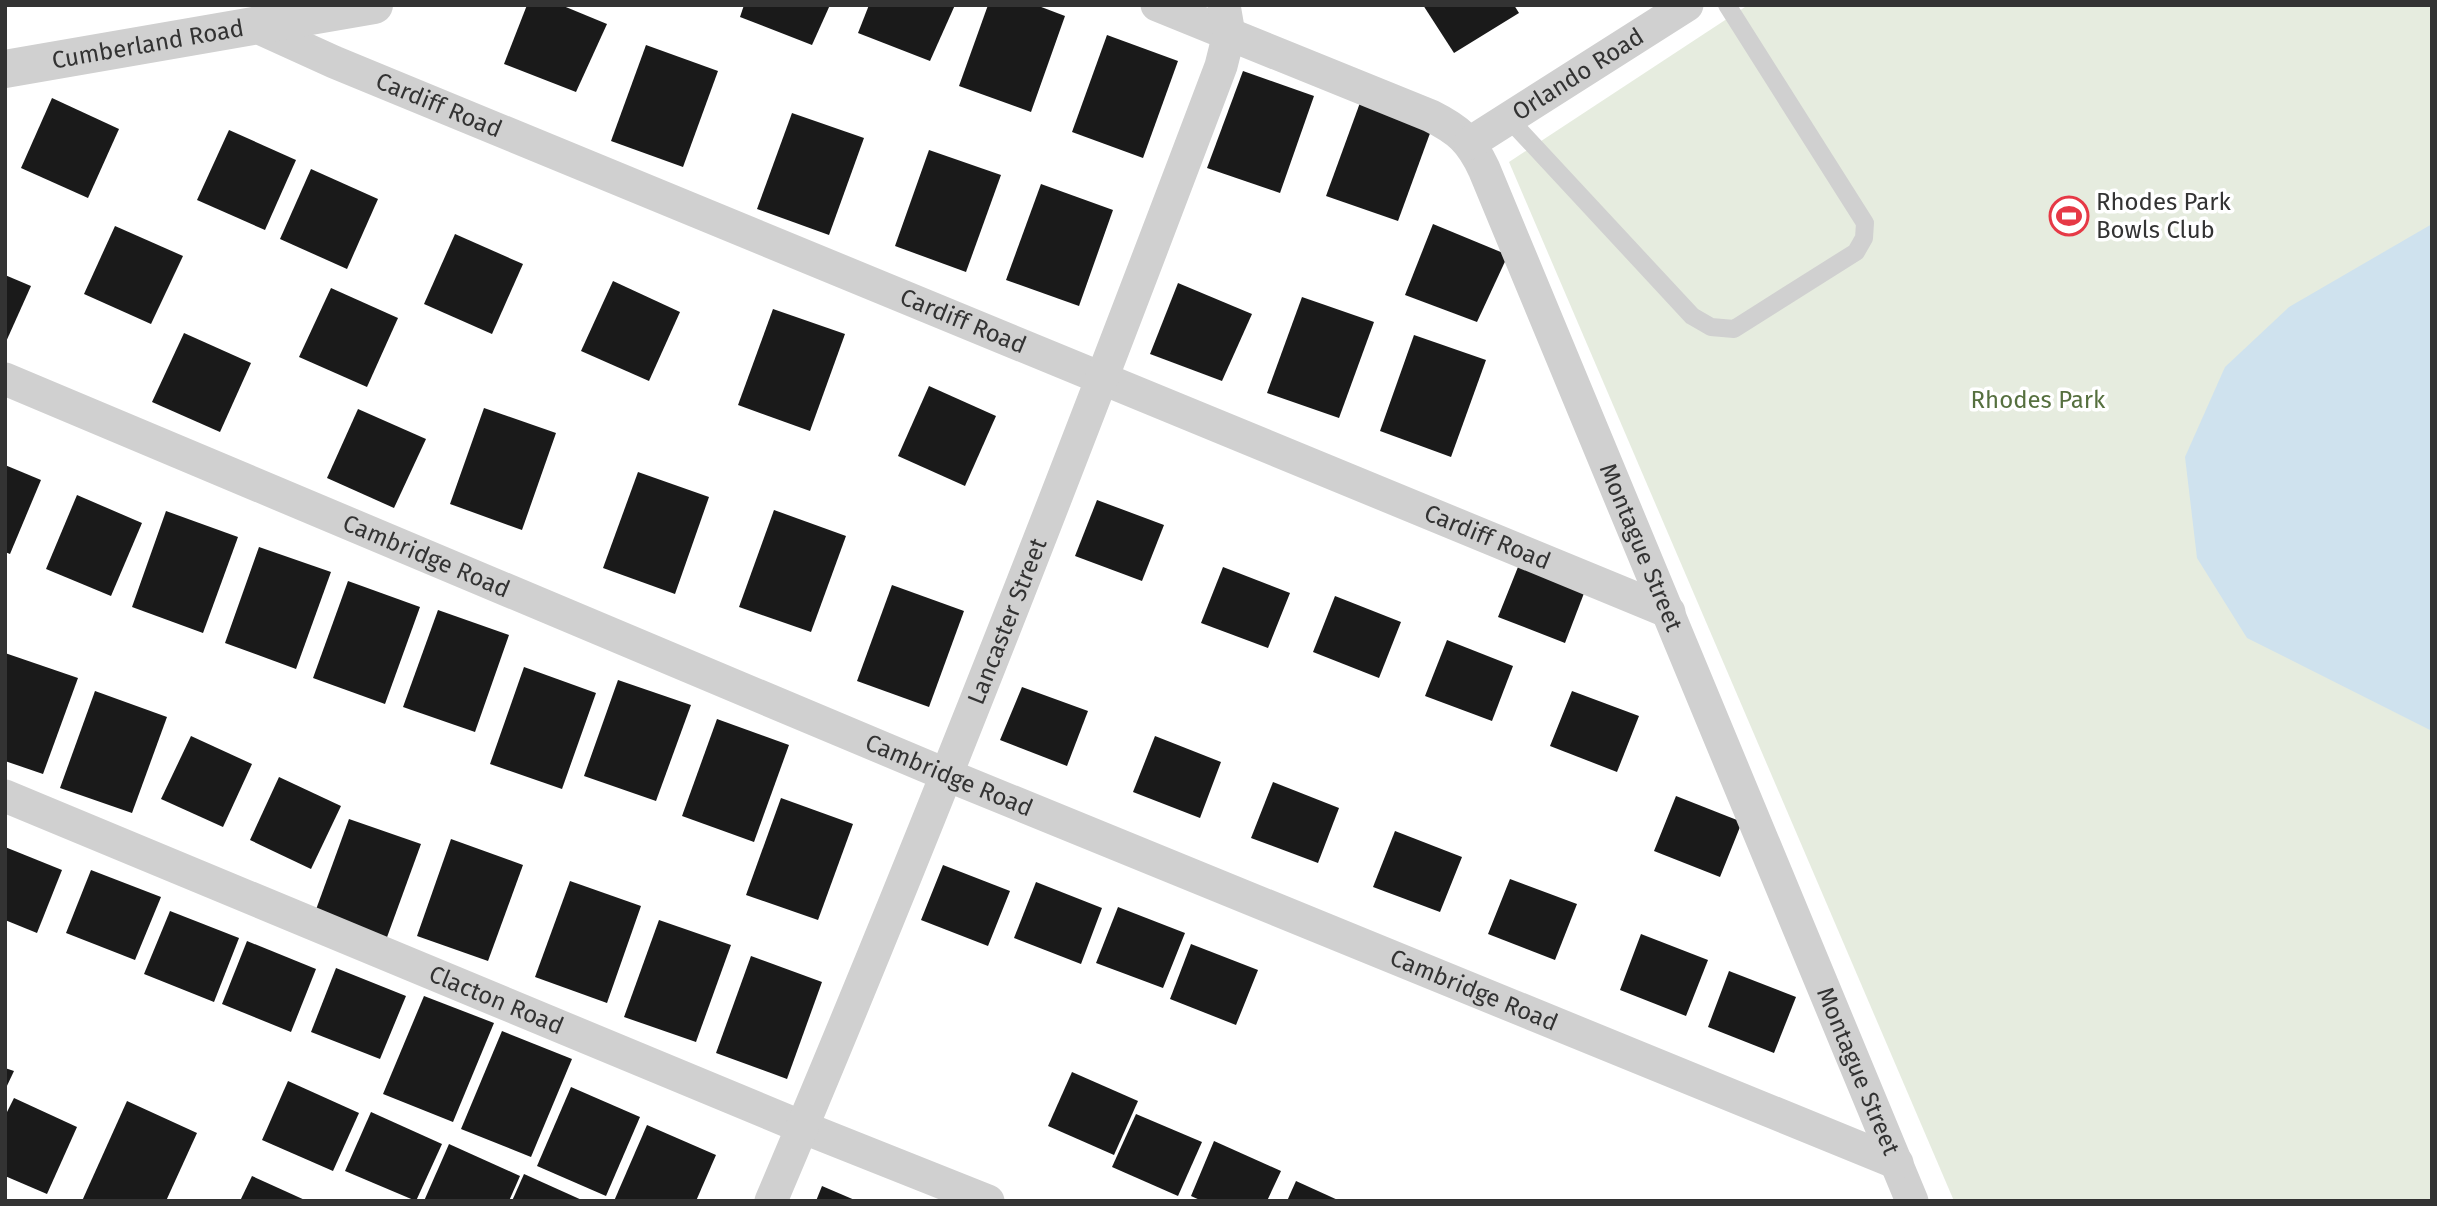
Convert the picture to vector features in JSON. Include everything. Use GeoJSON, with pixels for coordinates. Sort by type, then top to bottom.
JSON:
{"type":"FeatureCollection","features":[{"type":"Feature","properties":{"kind":"street","name":"Cumberland Road"},"geometry":{"type":"LineString","coordinates":[[5,69],[374,5]]}},
{"type":"Feature","properties":{"kind":"street","name":"Montague Street"},"geometry":{"type":"LineString","coordinates":[[1157,5],[1226,20],[1450,125],[1470,143],[1484,169],[1912,1201]]}},
{"type":"Feature","properties":{"kind":"street","name":"Orlando Road"},"geometry":{"type":"LineString","coordinates":[[1470,143],[1687,5]]}},
{"type":"Feature","properties":{"kind":"street","name":"Lancaster Street"},"geometry":{"type":"LineString","coordinates":[[771,1201],[947,775],[1104,378],[1221,66],[1226,20]]}},
{"type":"Feature","properties":{"kind":"street","name":"Cardiff Road"},"geometry":{"type":"LineString","coordinates":[[257,27],[334,62],[1669,612]]}},
{"type":"Feature","properties":{"kind":"street","name":"Cambridge Road"},"geometry":{"type":"LineString","coordinates":[[5,379],[947,775],[1897,1163]]}},
{"type":"Feature","properties":{"kind":"street","name":"Clacton Road"},"geometry":{"type":"LineString","coordinates":[[5,796],[802,1127],[988,1201]]}},
{"type":"Feature","properties":{"kind":"lane"},"geometry":{"type":"LineString","coordinates":[[1508,119],[1692,316],[1711,327],[1734,329],[1856,252],[1864,238],[1865,223],[1727,5]]}},
{"type":"Feature","properties":{"kind":"green space","name":"Rhodes Park"},"geometry":{"type":"Polygon","coordinates":[[[1748,5],[2432,5],[2432,1201],[1954,1201],[1509,162],[1748,5]]]}},
{"type":"Feature","properties":{"kind":"water"},"geometry":{"type":"Polygon","coordinates":[[[2432,224],[2432,731],[2247,638],[2197,558],[2185,457],[2225,367],[2289,307],[2432,224]]]}},
{"type":"Feature","properties":{"kind":"building"},"geometry":{"type":"Polygon","coordinates":[[[527,5],[561,5],[607,24],[576,92],[504,64],[527,5]]]}},
{"type":"Feature","properties":{"kind":"building"},"geometry":{"type":"Polygon","coordinates":[[[744,5],[830,5],[812,45],[740,17],[744,5]]]}},
{"type":"Feature","properties":{"kind":"building"},"geometry":{"type":"Polygon","coordinates":[[[869,5],[955,5],[930,61],[858,33],[869,5]]]}},
{"type":"Feature","properties":{"kind":"building"},"geometry":{"type":"Polygon","coordinates":[[[988,5],[1036,5],[1065,16],[1031,112],[959,86],[988,5]]]}},
{"type":"Feature","properties":{"kind":"building"},"geometry":{"type":"Polygon","coordinates":[[[1423,5],[1514,5],[1519,13],[1454,53],[1423,5]]]}},
{"type":"Feature","properties":{"kind":"building"},"geometry":{"type":"Polygon","coordinates":[[[1107,35],[1178,61],[1143,158],[1072,132],[1107,35]]]}},
{"type":"Feature","properties":{"kind":"building"},"geometry":{"type":"Polygon","coordinates":[[[646,45],[718,71],[683,167],[611,141],[646,45]]]}},
{"type":"Feature","properties":{"kind":"building"},"geometry":{"type":"Polygon","coordinates":[[[1243,71],[1314,96],[1280,193],[1207,168],[1243,71]]]}},
{"type":"Feature","properties":{"kind":"building"},"geometry":{"type":"Polygon","coordinates":[[[52,98],[119,129],[88,198],[21,168],[52,98]]]}},
{"type":"Feature","properties":{"kind":"building"},"geometry":{"type":"Polygon","coordinates":[[[1361,100],[1433,125],[1398,221],[1326,196],[1361,100]]]}},
{"type":"Feature","properties":{"kind":"building"},"geometry":{"type":"Polygon","coordinates":[[[792,113],[864,138],[829,235],[757,209],[792,113]]]}},
{"type":"Feature","properties":{"kind":"building"},"geometry":{"type":"Polygon","coordinates":[[[229,130],[296,160],[265,230],[197,200],[229,130]]]}},
{"type":"Feature","properties":{"kind":"building"},"geometry":{"type":"Polygon","coordinates":[[[929,150],[1001,175],[966,272],[895,246],[929,150]]]}},
{"type":"Feature","properties":{"kind":"building"},"geometry":{"type":"Polygon","coordinates":[[[311,169],[378,199],[347,269],[280,239],[311,169]]]}},
{"type":"Feature","properties":{"kind":"building"},"geometry":{"type":"Polygon","coordinates":[[[1041,184],[1113,210],[1079,306],[1006,280],[1041,184]]]}},
{"type":"Feature","properties":{"kind":"building"},"geometry":{"type":"Polygon","coordinates":[[[1433,224],[1508,255],[1477,322],[1405,295],[1433,224]]]}},
{"type":"Feature","properties":{"kind":"building"},"geometry":{"type":"Polygon","coordinates":[[[115,226],[183,256],[151,324],[84,294],[115,226]]]}},
{"type":"Feature","properties":{"kind":"building"},"geometry":{"type":"Polygon","coordinates":[[[455,234],[523,264],[492,334],[424,304],[455,234]]]}},
{"type":"Feature","properties":{"kind":"building"},"geometry":{"type":"Polygon","coordinates":[[[5,275],[31,286],[5,344],[5,275]]]}},
{"type":"Feature","properties":{"kind":"building"},"geometry":{"type":"Polygon","coordinates":[[[613,281],[680,312],[649,381],[581,351],[613,281]]]}},
{"type":"Feature","properties":{"kind":"building"},"geometry":{"type":"Polygon","coordinates":[[[1178,283],[1252,314],[1222,381],[1150,354],[1178,283]]]}},
{"type":"Feature","properties":{"kind":"building"},"geometry":{"type":"Polygon","coordinates":[[[331,288],[398,318],[367,387],[299,357],[331,288]]]}},
{"type":"Feature","properties":{"kind":"building"},"geometry":{"type":"Polygon","coordinates":[[[1302,297],[1374,322],[1339,418],[1267,393],[1302,297]]]}},
{"type":"Feature","properties":{"kind":"building"},"geometry":{"type":"Polygon","coordinates":[[[773,309],[845,334],[810,431],[738,405],[773,309]]]}},
{"type":"Feature","properties":{"kind":"building"},"geometry":{"type":"Polygon","coordinates":[[[184,333],[251,363],[220,432],[152,402],[184,333]]]}},
{"type":"Feature","properties":{"kind":"building"},"geometry":{"type":"Polygon","coordinates":[[[1414,335],[1486,360],[1451,457],[1380,431],[1414,335]]]}},
{"type":"Feature","properties":{"kind":"building"},"geometry":{"type":"Polygon","coordinates":[[[929,386],[996,416],[965,486],[898,456],[929,386]]]}},
{"type":"Feature","properties":{"kind":"building"},"geometry":{"type":"Polygon","coordinates":[[[484,408],[556,433],[522,530],[450,504],[484,408]]]}},
{"type":"Feature","properties":{"kind":"building"},"geometry":{"type":"Polygon","coordinates":[[[358,409],[426,439],[394,508],[327,478],[358,409]]]}},
{"type":"Feature","properties":{"kind":"building"},"geometry":{"type":"Polygon","coordinates":[[[5,465],[41,480],[10,554],[5,552],[5,465]]]}},
{"type":"Feature","properties":{"kind":"building"},"geometry":{"type":"Polygon","coordinates":[[[638,472],[709,497],[675,594],[603,568],[638,472]]]}},
{"type":"Feature","properties":{"kind":"building"},"geometry":{"type":"Polygon","coordinates":[[[77,495],[142,523],[111,596],[46,569],[77,495]]]}},
{"type":"Feature","properties":{"kind":"building"},"geometry":{"type":"Polygon","coordinates":[[[1097,500],[1164,525],[1142,581],[1075,556],[1097,500]]]}},
{"type":"Feature","properties":{"kind":"building"},"geometry":{"type":"Polygon","coordinates":[[[774,510],[846,536],[811,632],[739,607],[774,510]]]}},
{"type":"Feature","properties":{"kind":"building"},"geometry":{"type":"Polygon","coordinates":[[[166,511],[238,537],[203,633],[132,607],[166,511]]]}},
{"type":"Feature","properties":{"kind":"building"},"geometry":{"type":"Polygon","coordinates":[[[259,547],[331,572],[296,669],[225,643],[259,547]]]}},
{"type":"Feature","properties":{"kind":"building"},"geometry":{"type":"Polygon","coordinates":[[[1520,562],[1586,588],[1565,643],[1498,617],[1520,562]]]}},
{"type":"Feature","properties":{"kind":"building"},"geometry":{"type":"Polygon","coordinates":[[[1223,567],[1290,593],[1268,648],[1201,623],[1223,567]]]}},
{"type":"Feature","properties":{"kind":"building"},"geometry":{"type":"Polygon","coordinates":[[[348,581],[420,607],[385,704],[313,678],[348,581]]]}},
{"type":"Feature","properties":{"kind":"building"},"geometry":{"type":"Polygon","coordinates":[[[892,585],[964,611],[929,707],[857,681],[892,585]]]}},
{"type":"Feature","properties":{"kind":"building"},"geometry":{"type":"Polygon","coordinates":[[[1335,596],[1401,622],[1379,678],[1313,652],[1335,596]]]}},
{"type":"Feature","properties":{"kind":"building"},"geometry":{"type":"Polygon","coordinates":[[[438,610],[509,635],[475,732],[403,707],[438,610]]]}},
{"type":"Feature","properties":{"kind":"building"},"geometry":{"type":"Polygon","coordinates":[[[1447,640],[1513,666],[1492,721],[1425,696],[1447,640]]]}},
{"type":"Feature","properties":{"kind":"building"},"geometry":{"type":"Polygon","coordinates":[[[5,653],[78,678],[43,774],[5,761],[5,653]]]}},
{"type":"Feature","properties":{"kind":"building"},"geometry":{"type":"Polygon","coordinates":[[[524,667],[596,693],[562,789],[490,764],[524,667]]]}},
{"type":"Feature","properties":{"kind":"building"},"geometry":{"type":"Polygon","coordinates":[[[618,680],[691,705],[656,801],[584,776],[618,680]]]}},
{"type":"Feature","properties":{"kind":"building"},"geometry":{"type":"Polygon","coordinates":[[[1022,687],[1088,711],[1067,766],[1000,740],[1022,687]]]}},
{"type":"Feature","properties":{"kind":"building"},"geometry":{"type":"Polygon","coordinates":[[[95,691],[167,717],[132,813],[60,788],[95,691]]]}},
{"type":"Feature","properties":{"kind":"building"},"geometry":{"type":"Polygon","coordinates":[[[1572,691],[1639,716],[1617,772],[1550,746],[1572,691]]]}},
{"type":"Feature","properties":{"kind":"building"},"geometry":{"type":"Polygon","coordinates":[[[717,719],[789,745],[754,842],[682,816],[717,719]]]}},
{"type":"Feature","properties":{"kind":"building"},"geometry":{"type":"Polygon","coordinates":[[[191,736],[252,764],[223,827],[161,799],[191,736]]]}},
{"type":"Feature","properties":{"kind":"building"},"geometry":{"type":"Polygon","coordinates":[[[1155,736],[1221,762],[1200,818],[1133,792],[1155,736]]]}},
{"type":"Feature","properties":{"kind":"building"},"geometry":{"type":"Polygon","coordinates":[[[279,777],[341,806],[311,869],[250,840],[279,777]]]}},
{"type":"Feature","properties":{"kind":"building"},"geometry":{"type":"Polygon","coordinates":[[[1273,782],[1339,808],[1318,863],[1251,838],[1273,782]]]}},
{"type":"Feature","properties":{"kind":"building"},"geometry":{"type":"Polygon","coordinates":[[[1676,796],[1742,822],[1720,877],[1654,851],[1676,796]]]}},
{"type":"Feature","properties":{"kind":"building"},"geometry":{"type":"Polygon","coordinates":[[[781,798],[853,824],[818,920],[746,895],[781,798]]]}},
{"type":"Feature","properties":{"kind":"building"},"geometry":{"type":"Polygon","coordinates":[[[349,819],[421,844],[386,940],[314,915],[349,819]]]}},
{"type":"Feature","properties":{"kind":"building"},"geometry":{"type":"Polygon","coordinates":[[[1395,831],[1462,857],[1440,912],[1373,887],[1395,831]]]}},
{"type":"Feature","properties":{"kind":"building"},"geometry":{"type":"Polygon","coordinates":[[[451,839],[523,865],[488,961],[417,936],[451,839]]]}},
{"type":"Feature","properties":{"kind":"building"},"geometry":{"type":"Polygon","coordinates":[[[5,847],[62,870],[37,933],[5,920],[5,847]]]}},
{"type":"Feature","properties":{"kind":"building"},"geometry":{"type":"Polygon","coordinates":[[[943,865],[1010,891],[988,946],[921,920],[943,865]]]}},
{"type":"Feature","properties":{"kind":"building"},"geometry":{"type":"Polygon","coordinates":[[[91,870],[161,897],[135,960],[66,933],[91,870]]]}},
{"type":"Feature","properties":{"kind":"building"},"geometry":{"type":"Polygon","coordinates":[[[1510,879],[1577,904],[1555,960],[1488,934],[1510,879]]]}},
{"type":"Feature","properties":{"kind":"building"},"geometry":{"type":"Polygon","coordinates":[[[570,881],[641,906],[607,1003],[535,977],[570,881]]]}},
{"type":"Feature","properties":{"kind":"building"},"geometry":{"type":"Polygon","coordinates":[[[1036,882],[1102,908],[1081,964],[1014,938],[1036,882]]]}},
{"type":"Feature","properties":{"kind":"building"},"geometry":{"type":"Polygon","coordinates":[[[1118,907],[1185,933],[1163,988],[1096,963],[1118,907]]]}},
{"type":"Feature","properties":{"kind":"building"},"geometry":{"type":"Polygon","coordinates":[[[170,911],[239,938],[214,1002],[144,974],[170,911]]]}},
{"type":"Feature","properties":{"kind":"building"},"geometry":{"type":"Polygon","coordinates":[[[659,920],[731,945],[696,1042],[624,1017],[659,920]]]}},
{"type":"Feature","properties":{"kind":"building"},"geometry":{"type":"Polygon","coordinates":[[[1641,934],[1708,960],[1686,1016],[1620,990],[1641,934]]]}},
{"type":"Feature","properties":{"kind":"building"},"geometry":{"type":"Polygon","coordinates":[[[247,941],[316,969],[291,1032],[222,1004],[247,941]]]}},
{"type":"Feature","properties":{"kind":"building"},"geometry":{"type":"Polygon","coordinates":[[[1191,944],[1258,970],[1236,1025],[1170,999],[1191,944]]]}},
{"type":"Feature","properties":{"kind":"building"},"geometry":{"type":"Polygon","coordinates":[[[751,956],[822,982],[787,1079],[716,1053],[751,956]]]}},
{"type":"Feature","properties":{"kind":"building"},"geometry":{"type":"Polygon","coordinates":[[[336,968],[406,996],[380,1059],[311,1032],[336,968]]]}},
{"type":"Feature","properties":{"kind":"building"},"geometry":{"type":"Polygon","coordinates":[[[1729,971],[1796,997],[1774,1053],[1708,1027],[1729,971]]]}},
{"type":"Feature","properties":{"kind":"building"},"geometry":{"type":"Polygon","coordinates":[[[424,996],[494,1023],[453,1122],[383,1094],[424,996]]]}},
{"type":"Feature","properties":{"kind":"building"},"geometry":{"type":"Polygon","coordinates":[[[502,1031],[572,1059],[531,1157],[461,1129],[502,1031]]]}},
{"type":"Feature","properties":{"kind":"building"},"geometry":{"type":"Polygon","coordinates":[[[5,1068],[14,1071],[5,1090],[5,1068]]]}},
{"type":"Feature","properties":{"kind":"building"},"geometry":{"type":"Polygon","coordinates":[[[1072,1072],[1138,1101],[1114,1155],[1048,1126],[1072,1072]]]}},
{"type":"Feature","properties":{"kind":"building"},"geometry":{"type":"Polygon","coordinates":[[[288,1081],[359,1113],[333,1171],[262,1140],[288,1081]]]}},
{"type":"Feature","properties":{"kind":"building"},"geometry":{"type":"Polygon","coordinates":[[[571,1087],[640,1117],[606,1196],[537,1166],[571,1087]]]}},
{"type":"Feature","properties":{"kind":"building"},"geometry":{"type":"Polygon","coordinates":[[[14,1098],[77,1127],[47,1194],[5,1176],[5,1116],[14,1098]]]}},
{"type":"Feature","properties":{"kind":"building"},"geometry":{"type":"Polygon","coordinates":[[[127,1101],[197,1133],[166,1201],[82,1201],[127,1101]]]}},
{"type":"Feature","properties":{"kind":"building"},"geometry":{"type":"Polygon","coordinates":[[[371,1112],[442,1144],[416,1201],[345,1171],[371,1112]]]}},
{"type":"Feature","properties":{"kind":"building"},"geometry":{"type":"Polygon","coordinates":[[[1136,1114],[1202,1142],[1178,1196],[1112,1167],[1136,1114]]]}},
{"type":"Feature","properties":{"kind":"building"},"geometry":{"type":"Polygon","coordinates":[[[647,1125],[716,1155],[696,1201],[614,1201],[647,1125]]]}},
{"type":"Feature","properties":{"kind":"building"},"geometry":{"type":"Polygon","coordinates":[[[1214,1141],[1281,1171],[1267,1201],[1202,1201],[1191,1196],[1214,1141]]]}},
{"type":"Feature","properties":{"kind":"building"},"geometry":{"type":"Polygon","coordinates":[[[449,1144],[520,1176],[509,1201],[424,1201],[449,1144]]]}},
{"type":"Feature","properties":{"kind":"building"},"geometry":{"type":"Polygon","coordinates":[[[524,1174],[584,1201],[512,1201],[524,1174]]]}},
{"type":"Feature","properties":{"kind":"building"},"geometry":{"type":"Polygon","coordinates":[[[252,1176],[307,1201],[240,1201],[252,1176]]]}},
{"type":"Feature","properties":{"kind":"building"},"geometry":{"type":"Polygon","coordinates":[[[1296,1181],[1340,1201],[1287,1201],[1296,1181]]]}},
{"type":"Feature","properties":{"kind":"building"},"geometry":{"type":"Polygon","coordinates":[[[822,1186],[857,1201],[816,1201],[822,1186]]]}},
{"type":"Feature","properties":{"kind":"place","name":"Rhodes Park Bowls Club"},"geometry":{"type":"Point","coordinates":[2069,216]}}]}
